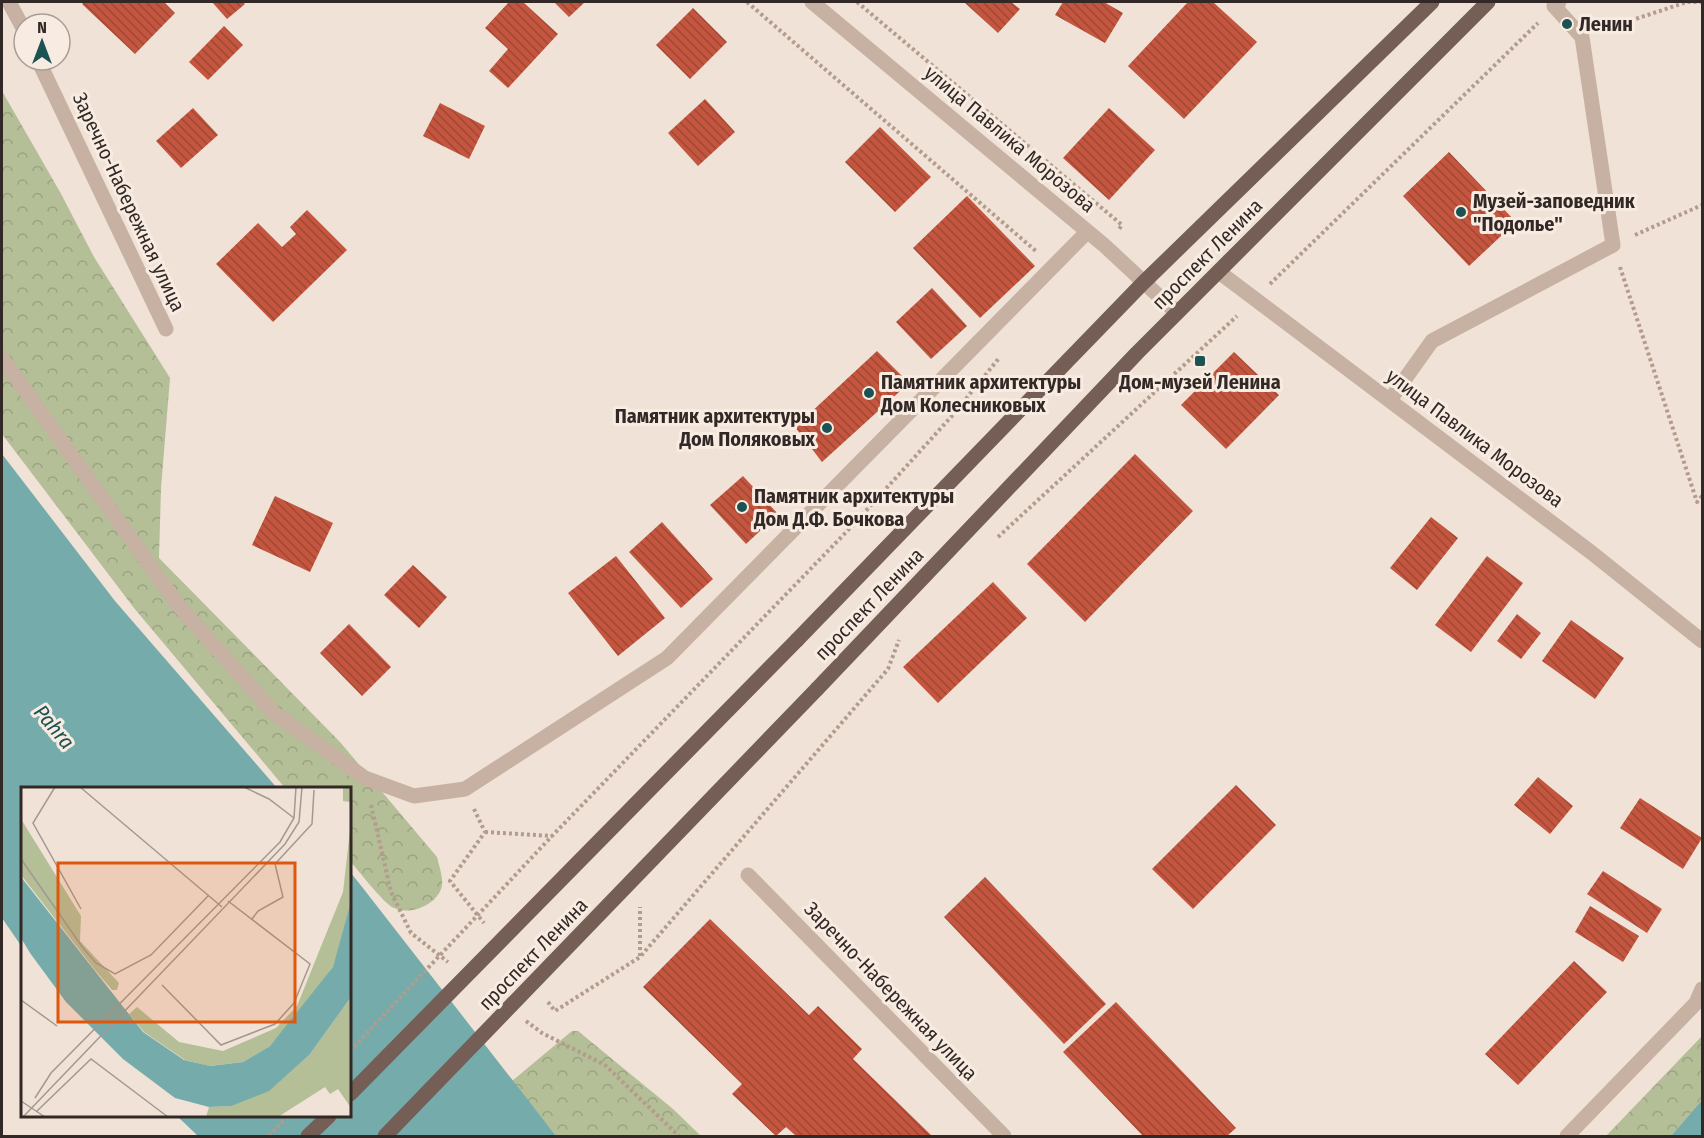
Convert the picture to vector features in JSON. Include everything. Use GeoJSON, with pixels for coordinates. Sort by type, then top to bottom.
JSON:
{"type":"FeatureCollection","features":[{"type":"Feature","properties":{"kind":"main road","name":"проспект Ленина"},"geometry":{"type":"LineString","coordinates":[[351,1093],[797,640],[1143,283],[1432,2]]}},
{"type":"Feature","properties":{"kind":"main road","name":"проспект Ленина"},"geometry":{"type":"LineString","coordinates":[[385,1137],[1129,361],[1488,2]]}},
{"type":"Feature","properties":{"kind":"main road"},"geometry":{"type":"LineString","coordinates":[[308,1137],[328,1117]]}},
{"type":"Feature","properties":{"kind":"street","name":"улица Павлика Морозова"},"geometry":{"type":"LineString","coordinates":[[812,2],[1087,232],[1177,313]]}},
{"type":"Feature","properties":{"kind":"street"},"geometry":{"type":"LineString","coordinates":[[1390,400],[1432,341],[1613,245],[1582,37],[1557,4]]}},
{"type":"Feature","properties":{"kind":"street","name":"Заречно-Набережная улица"},"geometry":{"type":"LineString","coordinates":[[44,72],[166,329]]}},
{"type":"Feature","properties":{"kind":"street"},"geometry":{"type":"LineString","coordinates":[[2,358],[179,606],[274,713],[365,778],[414,796],[465,789],[667,658],[1087,232]]}},
{"type":"Feature","properties":{"kind":"street","name":"улица Павлика Морозова"},"geometry":{"type":"LineString","coordinates":[[1219,272],[1592,553],[1702,641]]}},
{"type":"Feature","properties":{"kind":"street","name":"Заречно-Набережная улица"},"geometry":{"type":"LineString","coordinates":[[748,875],[1004,1137]]}},
{"type":"Feature","properties":{"kind":"street"},"geometry":{"type":"LineString","coordinates":[[1567,1137],[1696,1003],[1702,989]]}},
{"type":"Feature","properties":{"kind":"path"},"geometry":{"type":"LineString","coordinates":[[747,2],[1054,267]]}},
{"type":"Feature","properties":{"kind":"path"},"geometry":{"type":"LineString","coordinates":[[857,2],[1122,225]]}},
{"type":"Feature","properties":{"kind":"path"},"geometry":{"type":"LineString","coordinates":[[1582,37],[1687,2],[1702,2]]}},
{"type":"Feature","properties":{"kind":"path"},"geometry":{"type":"LineString","coordinates":[[993,542],[1255,298],[1557,4]]}},
{"type":"Feature","properties":{"kind":"path"},"geometry":{"type":"LineString","coordinates":[[1702,205],[1613,245],[1697,502],[1702,496]]}},
{"type":"Feature","properties":{"kind":"path"},"geometry":{"type":"LineString","coordinates":[[351,1050],[552,836],[854,524],[951,417],[1003,354]]}},
{"type":"Feature","properties":{"kind":"path"},"geometry":{"type":"LineString","coordinates":[[485,832],[552,836]]}},
{"type":"Feature","properties":{"kind":"path"},"geometry":{"type":"LineString","coordinates":[[640,900],[640,957]]}},
{"type":"Feature","properties":{"kind":"path"},"geometry":{"type":"LineString","coordinates":[[269,1137],[287,1117]]}},
{"type":"Feature","properties":{"kind":"green space"},"geometry":{"type":"Polygon","coordinates":[[[2,91],[94,257],[170,378],[161,488],[159,558],[340,742],[437,857],[442,885],[436,898],[423,907],[401,910],[394,908],[378,894],[351,862],[351,787],[284,787],[134,608],[2,434],[2,91]]]}},
{"type":"Feature","properties":{"kind":"green space"},"geometry":{"type":"Polygon","coordinates":[[[572,1031],[578,1031],[673,1109],[701,1136],[556,1136],[512,1081],[572,1031]]]}},
{"type":"Feature","properties":{"kind":"green space"},"geometry":{"type":"Polygon","coordinates":[[[1702,1036],[1702,1100],[1671,1136],[1606,1136],[1702,1036]]]}},
{"type":"Feature","properties":{"kind":"water","name":"Pahra"},"geometry":{"type":"Polygon","coordinates":[[[2,454],[115,601],[276,787],[21,787],[21,946],[2,918],[2,454]]]}},
{"type":"Feature","properties":{"kind":"water"},"geometry":{"type":"Polygon","coordinates":[[[351,873],[556,1136],[198,1136],[178,1117],[351,1117],[351,873]]]}},
{"type":"Feature","properties":{"kind":"water"},"geometry":{"type":"Polygon","coordinates":[[[1702,1100],[1702,1136],[1671,1136],[1702,1100]]]}},
{"type":"Feature","properties":{"kind":"building"},"geometry":{"type":"Polygon","coordinates":[[[84,2],[164,2],[175,13],[135,54],[82,4],[84,2]]]}},
{"type":"Feature","properties":{"kind":"building"},"geometry":{"type":"Polygon","coordinates":[[[212,2],[243,2],[245,4],[227,19],[212,2]]]}},
{"type":"Feature","properties":{"kind":"building"},"geometry":{"type":"Polygon","coordinates":[[[509,2],[523,2],[558,34],[508,88],[489,71],[508,49],[485,28],[509,2]]]}},
{"type":"Feature","properties":{"kind":"building"},"geometry":{"type":"Polygon","coordinates":[[[554,2],[585,2],[569,17],[554,2]]]}},
{"type":"Feature","properties":{"kind":"building"},"geometry":{"type":"Polygon","coordinates":[[[1011,2],[1020,9],[998,33],[965,3],[1011,2]]]}},
{"type":"Feature","properties":{"kind":"building"},"geometry":{"type":"Polygon","coordinates":[[[1063,2],[1104,2],[1123,13],[1105,43],[1055,15],[1063,2]]]}},
{"type":"Feature","properties":{"kind":"building"},"geometry":{"type":"Polygon","coordinates":[[[1188,2],[1213,2],[1257,42],[1184,119],[1128,66],[1188,2]]]}},
{"type":"Feature","properties":{"kind":"building"},"geometry":{"type":"Polygon","coordinates":[[[693,8],[727,42],[690,79],[656,45],[693,8]]]}},
{"type":"Feature","properties":{"kind":"building"},"geometry":{"type":"Polygon","coordinates":[[[224,26],[243,45],[208,80],[189,62],[224,26]]]}},
{"type":"Feature","properties":{"kind":"building"},"geometry":{"type":"Polygon","coordinates":[[[705,99],[735,132],[698,166],[668,133],[705,99]]]}},
{"type":"Feature","properties":{"kind":"building"},"geometry":{"type":"Polygon","coordinates":[[[440,103],[485,126],[469,159],[423,136],[440,103]]]}},
{"type":"Feature","properties":{"kind":"building"},"geometry":{"type":"Polygon","coordinates":[[[193,108],[218,135],[181,168],[156,141],[193,108]]]}},
{"type":"Feature","properties":{"kind":"building"},"geometry":{"type":"Polygon","coordinates":[[[1109,108],[1155,150],[1109,200],[1063,158],[1109,108]]]}},
{"type":"Feature","properties":{"kind":"building"},"geometry":{"type":"Polygon","coordinates":[[[880,127],[931,177],[895,212],[845,162],[880,127]]]}},
{"type":"Feature","properties":{"kind":"building"},"geometry":{"type":"Polygon","coordinates":[[[1449,152],[1516,222],[1469,266],[1403,196],[1449,152]]]}},
{"type":"Feature","properties":{"kind":"building"},"geometry":{"type":"Polygon","coordinates":[[[967,196],[1035,266],[980,318],[913,248],[967,196]]]}},
{"type":"Feature","properties":{"kind":"building"},"geometry":{"type":"Polygon","coordinates":[[[307,210],[347,250],[273,322],[216,264],[258,223],[282,247],[296,234],[290,227],[307,210]]]}},
{"type":"Feature","properties":{"kind":"building"},"geometry":{"type":"Polygon","coordinates":[[[932,288],[967,326],[931,359],[896,322],[932,288]]]}},
{"type":"Feature","properties":{"kind":"building"},"geometry":{"type":"Polygon","coordinates":[[[877,351],[909,383],[822,462],[795,427],[877,351]]]}},
{"type":"Feature","properties":{"kind":"building"},"geometry":{"type":"Polygon","coordinates":[[[1234,352],[1279,395],[1226,449],[1181,405],[1234,352]]]}},
{"type":"Feature","properties":{"kind":"building"},"geometry":{"type":"Polygon","coordinates":[[[1135,454],[1193,511],[1085,622],[1027,564],[1135,454]]]}},
{"type":"Feature","properties":{"kind":"building"},"geometry":{"type":"Polygon","coordinates":[[[743,476],[778,514],[746,544],[710,505],[743,476]]]}},
{"type":"Feature","properties":{"kind":"building"},"geometry":{"type":"Polygon","coordinates":[[[275,496],[333,523],[310,572],[252,545],[275,496]]]}},
{"type":"Feature","properties":{"kind":"building"},"geometry":{"type":"Polygon","coordinates":[[[1431,517],[1458,538],[1417,590],[1390,568],[1431,517]]]}},
{"type":"Feature","properties":{"kind":"building"},"geometry":{"type":"Polygon","coordinates":[[[662,522],[713,579],[681,608],[629,552],[662,522]]]}},
{"type":"Feature","properties":{"kind":"building"},"geometry":{"type":"Polygon","coordinates":[[[616,556],[665,618],[618,656],[568,593],[616,556]]]}},
{"type":"Feature","properties":{"kind":"building"},"geometry":{"type":"Polygon","coordinates":[[[1487,556],[1523,583],[1471,652],[1435,625],[1487,556]]]}},
{"type":"Feature","properties":{"kind":"building"},"geometry":{"type":"Polygon","coordinates":[[[413,565],[447,597],[419,628],[384,595],[413,565]]]}},
{"type":"Feature","properties":{"kind":"building"},"geometry":{"type":"Polygon","coordinates":[[[993,582],[1027,618],[938,703],[903,667],[993,582]]]}},
{"type":"Feature","properties":{"kind":"building"},"geometry":{"type":"Polygon","coordinates":[[[1517,614],[1541,633],[1521,659],[1497,641],[1517,614]]]}},
{"type":"Feature","properties":{"kind":"building"},"geometry":{"type":"Polygon","coordinates":[[[1571,620],[1624,658],[1595,699],[1542,661],[1571,620]]]}},
{"type":"Feature","properties":{"kind":"building"},"geometry":{"type":"Polygon","coordinates":[[[349,624],[391,667],[362,696],[320,653],[349,624]]]}},
{"type":"Feature","properties":{"kind":"building"},"geometry":{"type":"Polygon","coordinates":[[[1538,777],[1573,806],[1550,834],[1514,805],[1538,777]]]}},
{"type":"Feature","properties":{"kind":"building"},"geometry":{"type":"Polygon","coordinates":[[[1236,785],[1276,825],[1193,909],[1152,869],[1236,785]]]}},
{"type":"Feature","properties":{"kind":"building"},"geometry":{"type":"Polygon","coordinates":[[[1640,798],[1702,838],[1683,869],[1620,828],[1640,798]]]}},
{"type":"Feature","properties":{"kind":"building"},"geometry":{"type":"Polygon","coordinates":[[[1603,871],[1662,909],[1647,933],[1587,894],[1603,871]]]}},
{"type":"Feature","properties":{"kind":"building"},"geometry":{"type":"Polygon","coordinates":[[[985,877],[1106,1004],[1064,1044],[944,917],[985,877]]]}},
{"type":"Feature","properties":{"kind":"building"},"geometry":{"type":"Polygon","coordinates":[[[1590,906],[1639,936],[1623,962],[1575,932],[1590,906]]]}},
{"type":"Feature","properties":{"kind":"building"},"geometry":{"type":"Polygon","coordinates":[[[710,919],[809,1015],[818,1006],[862,1049],[853,1059],[932,1136],[796,1136],[786,1127],[776,1136],[732,1094],[742,1084],[643,987],[710,919]]]}},
{"type":"Feature","properties":{"kind":"building"},"geometry":{"type":"Polygon","coordinates":[[[1574,961],[1607,992],[1518,1085],[1485,1054],[1574,961]]]}},
{"type":"Feature","properties":{"kind":"building"},"geometry":{"type":"Polygon","coordinates":[[[1116,1002],[1236,1128],[1227,1136],[1143,1136],[1063,1052],[1116,1002]]]}},
{"type":"Feature","properties":{"kind":"place","name":"Ленин"},"geometry":{"type":"Point","coordinates":[1567,24]}},
{"type":"Feature","properties":{"kind":"place","name":"Музей-заповедник \"Подолье\""},"geometry":{"type":"Point","coordinates":[1461,212]}},
{"type":"Feature","properties":{"kind":"place","name":"Дом-музей Ленина"},"geometry":{"type":"Point","coordinates":[1200,361]}},
{"type":"Feature","properties":{"kind":"place","name":"Памятник архитектуры Дом Колесниковых"},"geometry":{"type":"Point","coordinates":[869,393]}},
{"type":"Feature","properties":{"kind":"place","name":"Памятник архитектуры Дом Поляковых"},"geometry":{"type":"Point","coordinates":[827,428]}},
{"type":"Feature","properties":{"kind":"place","name":"Памятник архитектуры Дом Д.Ф. Бочкова"},"geometry":{"type":"Point","coordinates":[742,507]}}]}
